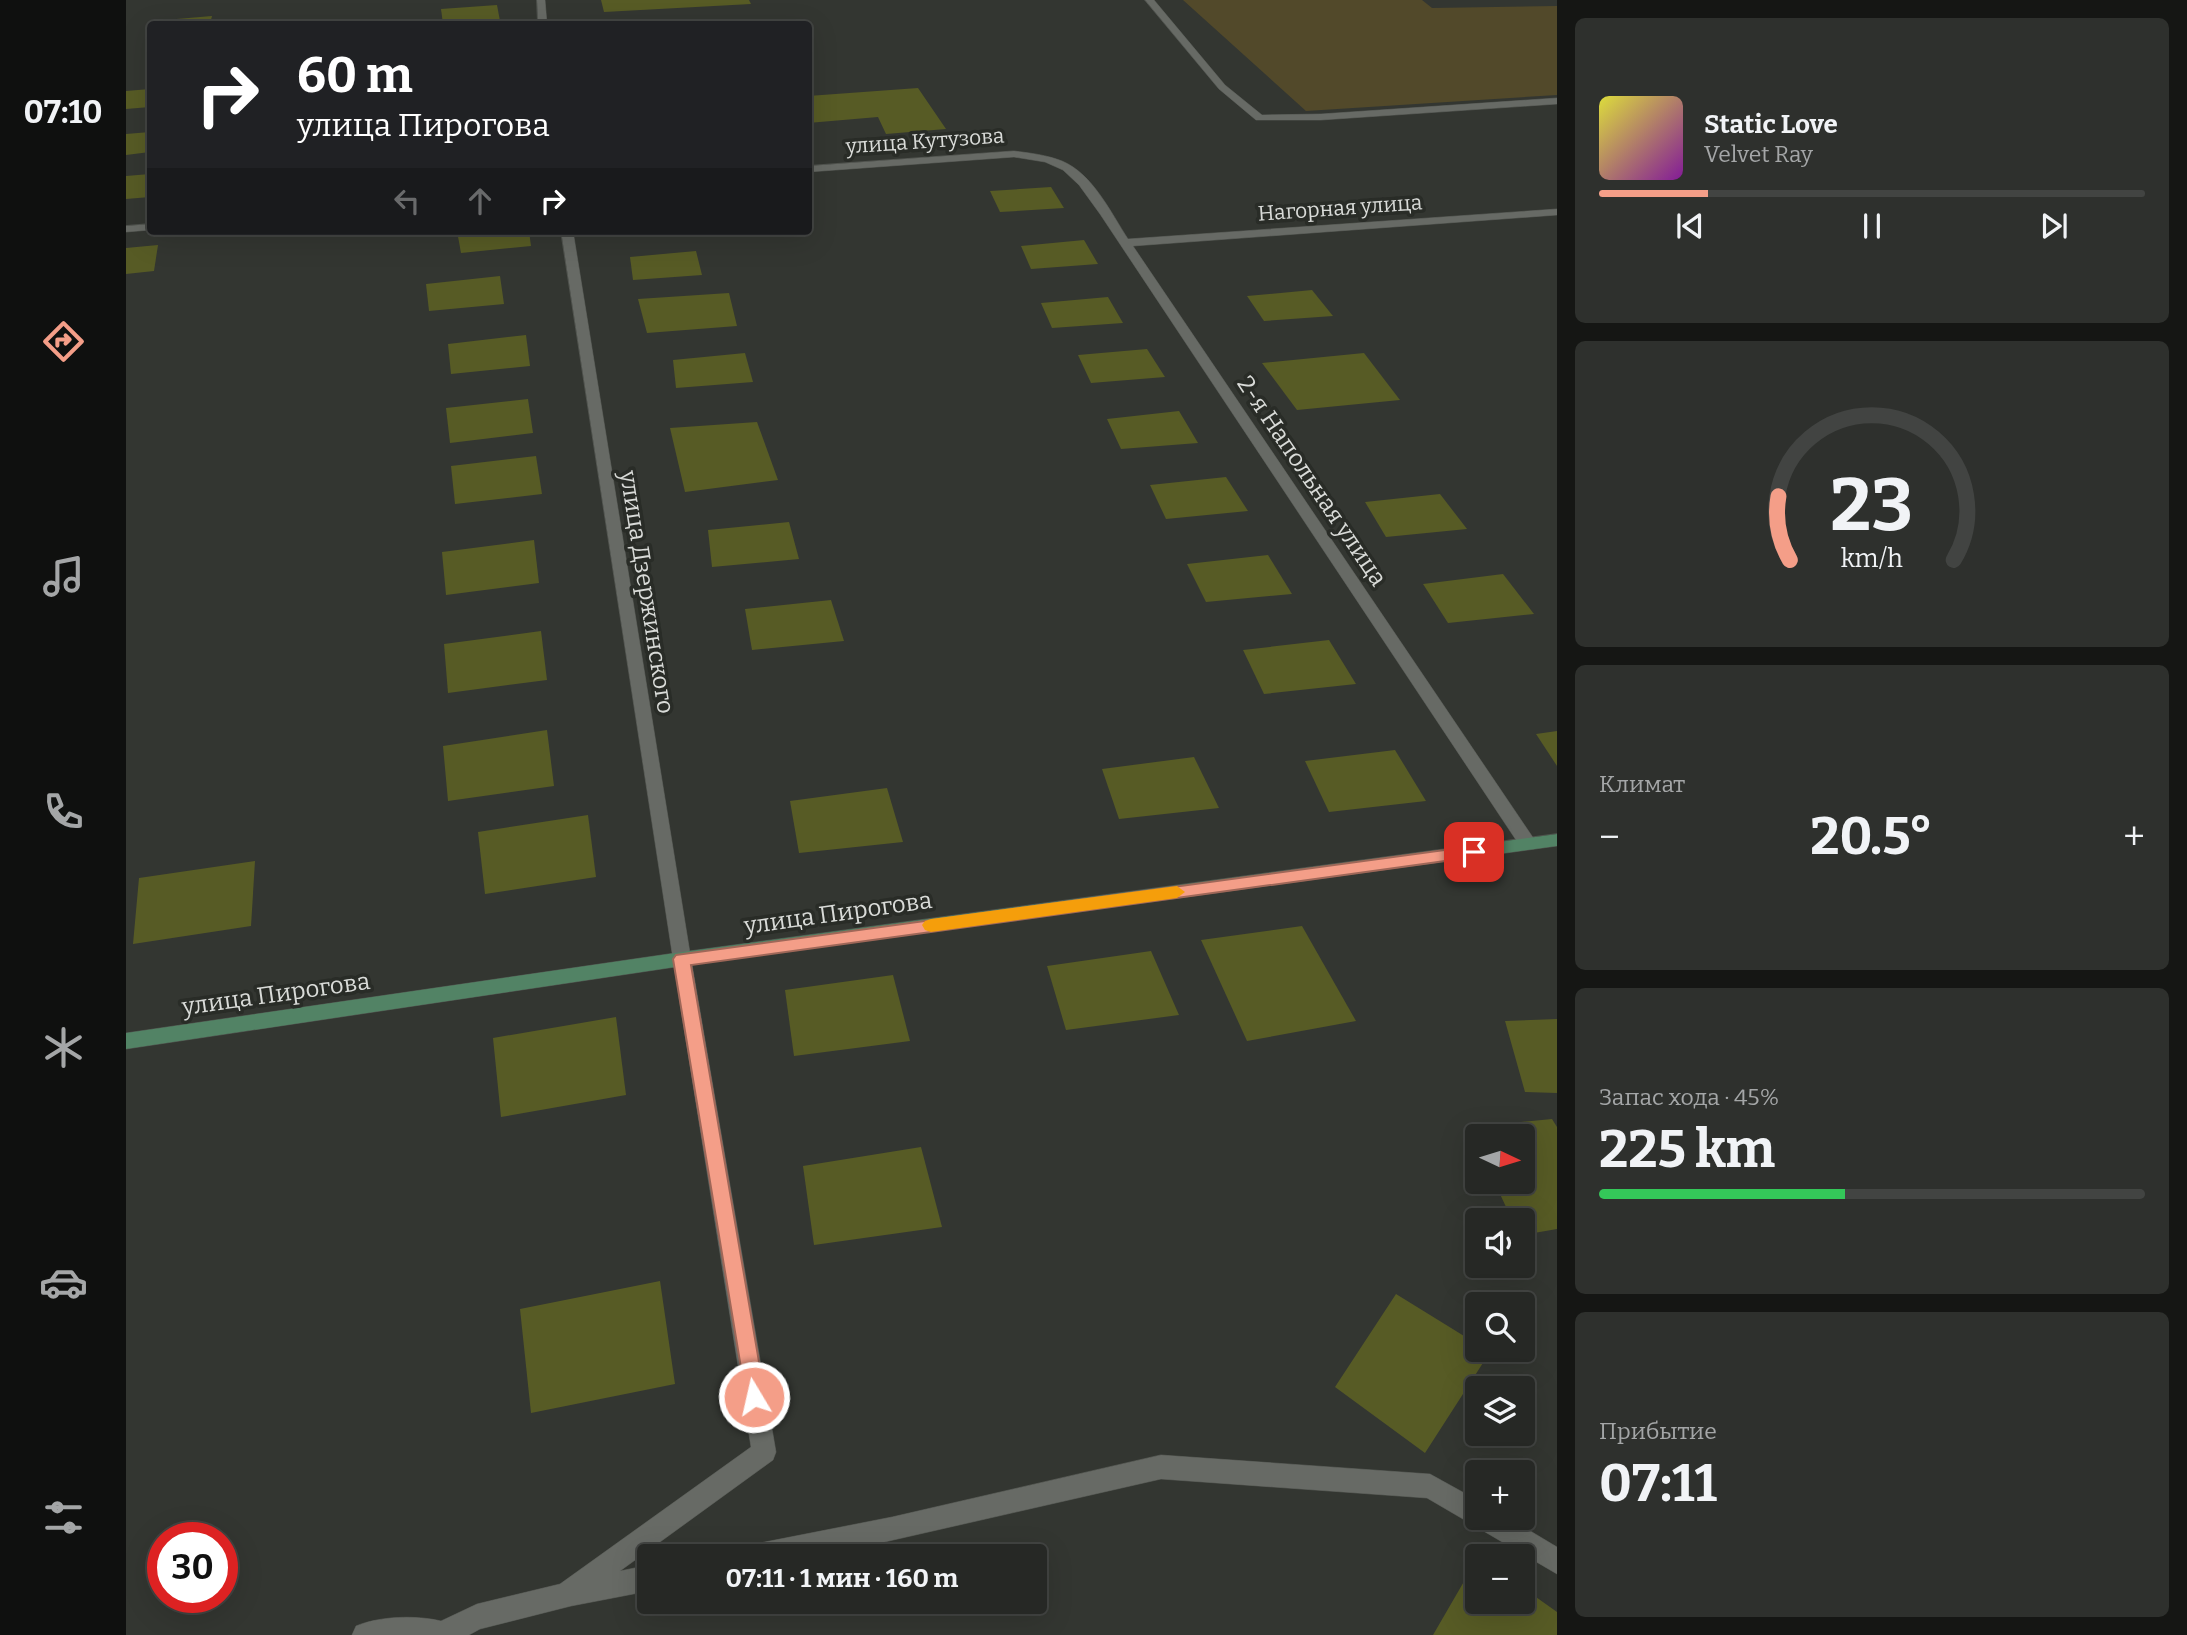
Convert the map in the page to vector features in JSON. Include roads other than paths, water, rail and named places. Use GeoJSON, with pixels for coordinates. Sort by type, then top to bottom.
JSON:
{"type":"FeatureCollection","features":[{"type":"Feature","properties":{"kind":"street"},"geometry":{"type":"LineString","coordinates":[[541,0],[543,21]]}},
{"type":"Feature","properties":{"kind":"street"},"geometry":{"type":"LineString","coordinates":[[1149,0],[1222,87],[1260,118],[1321,117],[1557,101]]}},
{"type":"Feature","properties":{"kind":"street","name":"улица Кутузова"},"geometry":{"type":"LineString","coordinates":[[812,169],[980,155],[1014,154],[1044,159]]}},
{"type":"Feature","properties":{"kind":"street","name":"2-я Напольная улица"},"geometry":{"type":"LineString","coordinates":[[1044,159],[1068,169],[1083,184],[1125,243],[1528,844]]}},
{"type":"Feature","properties":{"kind":"street","name":"Нагорная улица"},"geometry":{"type":"LineString","coordinates":[[1125,243],[1557,212]]}},
{"type":"Feature","properties":{"kind":"street"},"geometry":{"type":"LineString","coordinates":[[126,229],[147,227]]}},
{"type":"Feature","properties":{"kind":"street","name":"улица Дзержинского"},"geometry":{"type":"LineString","coordinates":[[566,1595],[764,1451],[682,959],[568,235]]}},
{"type":"Feature","properties":{"kind":"street","name":"улица Пирогова"},"geometry":{"type":"LineString","coordinates":[[126,1041],[682,959],[1557,840]]}},
{"type":"Feature","properties":{"kind":"street"},"geometry":{"type":"LineString","coordinates":[[819,1544],[1161,1467],[1430,1486],[1465,1507]]}},
{"type":"Feature","properties":{"kind":"street"},"geometry":{"type":"LineString","coordinates":[[1505,1530],[1557,1561]]}},
{"type":"Feature","properties":{"kind":"street"},"geometry":{"type":"LineString","coordinates":[[365,1635],[425,1630],[442,1635],[477,1617],[637,1580]]}}]}
